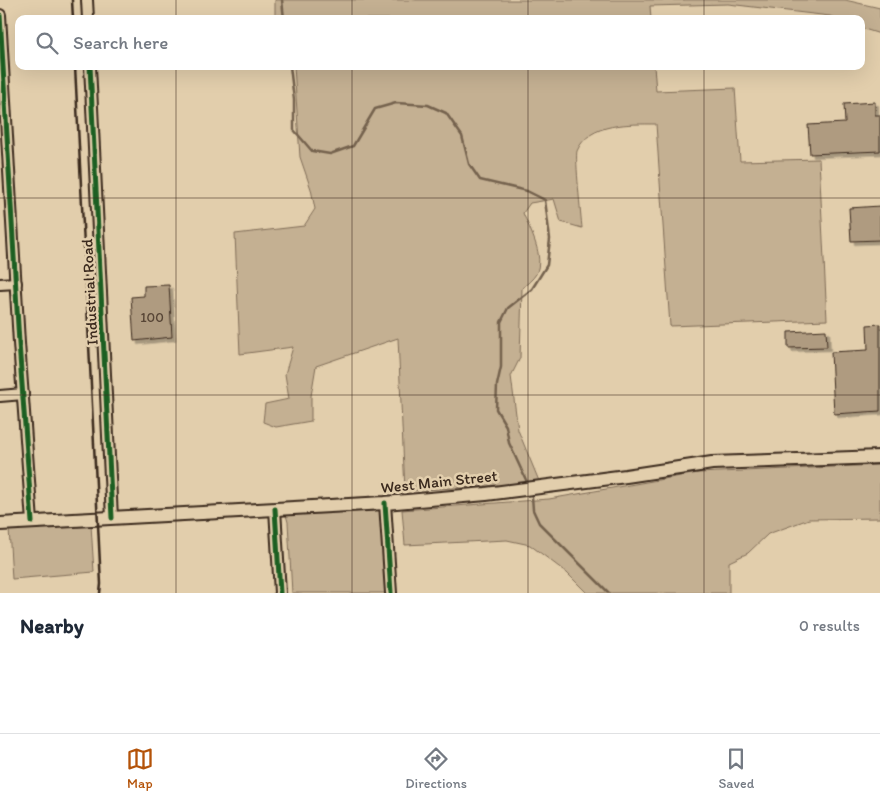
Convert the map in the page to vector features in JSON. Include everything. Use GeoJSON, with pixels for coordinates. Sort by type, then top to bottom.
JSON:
{"type":"FeatureCollection","features":[{"type":"Feature","properties":{"kind":"main road","name":"West Main Street"},"geometry":{"type":"LineString","coordinates":[[0,524],[385,503],[486,494],[617,478],[712,463],[880,457]]}},
{"type":"Feature","properties":{"kind":"street"},"geometry":{"type":"LineString","coordinates":[[87,0],[88,15]]}},
{"type":"Feature","properties":{"kind":"street"},"geometry":{"type":"LineString","coordinates":[[0,15],[5,171],[16,283],[32,522]]}},
{"type":"Feature","properties":{"kind":"street","name":"Industrial Road"},"geometry":{"type":"LineString","coordinates":[[90,70],[112,518]]}},
{"type":"Feature","properties":{"kind":"street"},"geometry":{"type":"LineString","coordinates":[[0,284],[16,283]]}},
{"type":"Feature","properties":{"kind":"street"},"geometry":{"type":"LineString","coordinates":[[0,396],[23,394]]}},
{"type":"Feature","properties":{"kind":"street"},"geometry":{"type":"LineString","coordinates":[[385,503],[391,593]]}},
{"type":"Feature","properties":{"kind":"street"},"geometry":{"type":"LineString","coordinates":[[275,509],[280,593]]}},
{"type":"Feature","properties":{"kind":"shaded area"},"geometry":{"type":"Polygon","coordinates":[[[275,0],[845,0],[880,8],[880,34],[865,29],[865,15],[822,15],[728,4],[650,6],[651,15],[275,15],[275,0]]]}},
{"type":"Feature","properties":{"kind":"shaded area"},"geometry":{"type":"Polygon","coordinates":[[[294,70],[654,70],[656,91],[735,88],[740,161],[819,159],[827,320],[670,326],[656,124],[623,125],[601,130],[583,142],[577,151],[577,175],[582,228],[561,222],[554,199],[530,203],[523,213],[536,243],[539,259],[535,276],[522,288],[520,358],[511,376],[518,430],[539,481],[507,485],[405,491],[398,338],[316,366],[311,396],[311,421],[276,427],[263,422],[265,404],[289,399],[285,374],[293,347],[240,354],[235,234],[304,226],[315,209],[311,189],[300,157],[294,70]]]}},
{"type":"Feature","properties":{"kind":"shaded area"},"geometry":{"type":"Polygon","coordinates":[[[880,465],[880,518],[809,519],[768,534],[748,553],[729,562],[729,593],[587,593],[567,573],[530,545],[507,540],[405,545],[402,510],[549,499],[698,473],[880,465]]]}},
{"type":"Feature","properties":{"kind":"shaded area"},"geometry":{"type":"Polygon","coordinates":[[[379,509],[387,515],[391,593],[292,593],[286,515],[379,509]]]}},
{"type":"Feature","properties":{"kind":"shaded area"},"geometry":{"type":"Polygon","coordinates":[[[91,525],[94,572],[12,579],[9,528],[91,525]]]}},
{"type":"Feature","properties":{"kind":"building"},"geometry":{"type":"Polygon","coordinates":[[[875,102],[875,115],[880,115],[880,151],[810,154],[808,125],[845,123],[844,104],[875,102]]]}},
{"type":"Feature","properties":{"kind":"building"},"geometry":{"type":"Polygon","coordinates":[[[880,206],[880,240],[851,241],[849,208],[880,206]]]}},
{"type":"Feature","properties":{"kind":"building"},"geometry":{"type":"Polygon","coordinates":[[[169,285],[172,337],[134,341],[131,297],[144,296],[144,286],[169,285]]]}},
{"type":"Feature","properties":{"kind":"building"},"geometry":{"type":"Polygon","coordinates":[[[880,324],[880,411],[834,414],[831,352],[868,350],[867,325],[880,324]]]}},
{"type":"Feature","properties":{"kind":"building"},"geometry":{"type":"Polygon","coordinates":[[[826,330],[827,347],[788,348],[788,332],[826,330]]]}},
{"type":"Feature","properties":{"kind":"waterway"},"geometry":{"type":"LineString","coordinates":[[282,0],[284,15]]}},
{"type":"Feature","properties":{"kind":"waterway"},"geometry":{"type":"LineString","coordinates":[[290,70],[294,100],[294,130],[312,151],[330,154],[353,146],[375,109],[396,103],[428,105],[446,113],[462,136],[469,164],[480,180],[527,191],[545,200],[550,239],[547,265],[532,289],[508,308],[501,322],[501,367],[497,385],[496,409],[506,426],[509,443],[527,482]]}},
{"type":"Feature","properties":{"kind":"waterway"},"geometry":{"type":"LineString","coordinates":[[532,496],[533,510],[539,523],[609,593]]}},
{"type":"Feature","properties":{"kind":"railway"},"geometry":{"type":"LineString","coordinates":[[72,0],[73,15]]}},
{"type":"Feature","properties":{"kind":"railway"},"geometry":{"type":"LineString","coordinates":[[75,70],[100,593]]}},
{"type":"Feature","properties":{"kind":"cycle path"},"geometry":{"type":"LineString","coordinates":[[0,15],[19,343],[32,522]]}},
{"type":"Feature","properties":{"kind":"cycle path"},"geometry":{"type":"LineString","coordinates":[[90,70],[112,518]]}},
{"type":"Feature","properties":{"kind":"cycle path"},"geometry":{"type":"LineString","coordinates":[[385,503],[391,593]]}},
{"type":"Feature","properties":{"kind":"cycle path"},"geometry":{"type":"LineString","coordinates":[[275,509],[280,593]]}}]}
